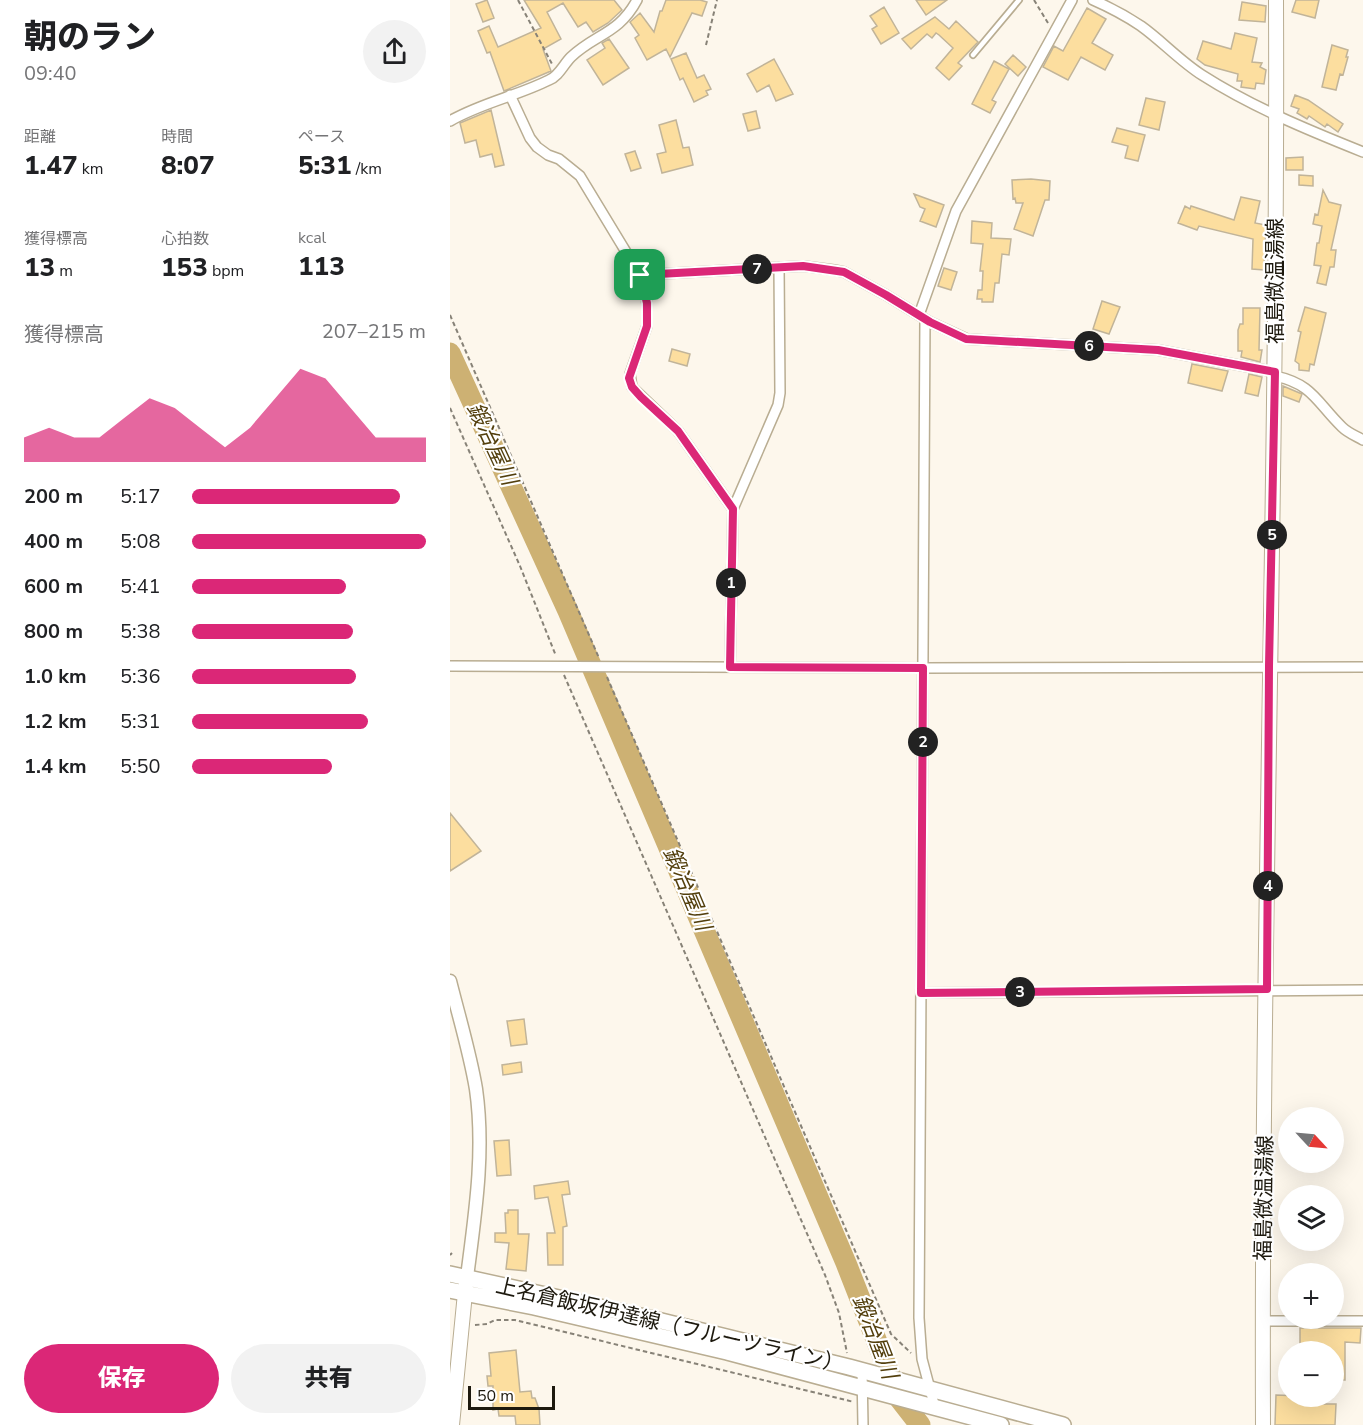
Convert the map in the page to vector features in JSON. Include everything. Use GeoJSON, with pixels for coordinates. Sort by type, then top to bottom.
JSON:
{"type":"FeatureCollection","features":[{"type":"Feature","properties":{"kind":"main road","name":"福島微温湯線"},"geometry":{"type":"LineString","coordinates":[[1263,1425],[1262,1321],[1269,666],[1275,374],[1276,0]]}},
{"type":"Feature","properties":{"kind":"main road","name":"上名倉飯坂伊達線（フルーツライン）"},"geometry":{"type":"LineString","coordinates":[[450,1274],[645,1317],[860,1370],[1063,1425]]}},
{"type":"Feature","properties":{"kind":"main road"},"geometry":{"type":"LineString","coordinates":[[452,1425],[457,1292],[467,1277]]}},
{"type":"Feature","properties":{"kind":"main road","name":"上名倉飯坂伊達線（フルーツライン）"},"geometry":{"type":"LineString","coordinates":[[457,1292],[614,1325],[864,1393],[928,1406],[1001,1425]]}},
{"type":"Feature","properties":{"kind":"street"},"geometry":{"type":"LineString","coordinates":[[450,121],[552,80],[572,56],[619,25],[637,0]]}},
{"type":"Feature","properties":{"kind":"street"},"geometry":{"type":"LineString","coordinates":[[928,1406],[924,1387],[919,1318],[923,668],[922,317],[956,211],[1072,0]]}},
{"type":"Feature","properties":{"kind":"street"},"geometry":{"type":"LineString","coordinates":[[1093,0],[1142,27],[1201,75],[1276,114],[1363,152]]}},
{"type":"Feature","properties":{"kind":"street"},"geometry":{"type":"LineString","coordinates":[[510,95],[530,138],[537,147],[559,159],[580,176],[640,275],[647,303],[647,326],[630,374],[632,387],[678,431],[733,509]]}},
{"type":"Feature","properties":{"kind":"street"},"geometry":{"type":"LineString","coordinates":[[730,667],[733,509],[779,400],[781,376],[779,267]]}},
{"type":"Feature","properties":{"kind":"street"},"geometry":{"type":"LineString","coordinates":[[640,275],[779,267],[813,267],[844,272],[922,317],[960,337],[975,341],[1158,350],[1275,374],[1313,393],[1344,429],[1363,440]]}},
{"type":"Feature","properties":{"kind":"street"},"geometry":{"type":"LineString","coordinates":[[450,666],[1363,667]]}},
{"type":"Feature","properties":{"kind":"street"},"geometry":{"type":"LineString","coordinates":[[450,981],[476,1090],[479,1134],[476,1207],[467,1277]]}},
{"type":"Feature","properties":{"kind":"street"},"geometry":{"type":"LineString","coordinates":[[921,993],[1363,990]]}},
{"type":"Feature","properties":{"kind":"street"},"geometry":{"type":"LineString","coordinates":[[1262,1321],[1363,1321]]}},
{"type":"Feature","properties":{"kind":"street"},"geometry":{"type":"LineString","coordinates":[[860,1370],[864,1393],[863,1425]]}},
{"type":"Feature","properties":{"kind":"lane"},"geometry":{"type":"LineString","coordinates":[[973,55],[1020,0]]}},
{"type":"Feature","properties":{"kind":"path"},"geometry":{"type":"LineString","coordinates":[[518,0],[556,75]]}},
{"type":"Feature","properties":{"kind":"path"},"geometry":{"type":"LineString","coordinates":[[706,45],[717,0]]}},
{"type":"Feature","properties":{"kind":"path"},"geometry":{"type":"LineString","coordinates":[[1034,0],[1054,33]]}},
{"type":"Feature","properties":{"kind":"path"},"geometry":{"type":"LineString","coordinates":[[450,315],[891,1334],[906,1350],[922,1359]]}},
{"type":"Feature","properties":{"kind":"path"},"geometry":{"type":"LineString","coordinates":[[450,408],[825,1275],[860,1370]]}},
{"type":"Feature","properties":{"kind":"path"},"geometry":{"type":"LineString","coordinates":[[475,1325],[487,1324],[495,1320],[515,1320],[864,1393]]}},
{"type":"Feature","properties":{"kind":"building"},"geometry":{"type":"Polygon","coordinates":[[[487,0],[494,18],[483,22],[476,4],[487,0]]]}},
{"type":"Feature","properties":{"kind":"building"},"geometry":{"type":"Polygon","coordinates":[[[524,0],[614,0],[622,10],[608,23],[593,32],[586,22],[578,27],[563,3],[547,12],[561,39],[543,49],[551,71],[504,91],[490,52],[487,53],[478,31],[489,26],[498,47],[541,28],[524,0]]]}},
{"type":"Feature","properties":{"kind":"building"},"geometry":{"type":"Polygon","coordinates":[[[666,0],[707,2],[702,16],[692,13],[670,57],[666,49],[647,60],[635,38],[639,35],[630,22],[640,13],[654,32],[666,0]]]}},
{"type":"Feature","properties":{"kind":"building"},"geometry":{"type":"Polygon","coordinates":[[[916,0],[947,0],[926,15],[916,0]]]}},
{"type":"Feature","properties":{"kind":"building"},"geometry":{"type":"Polygon","coordinates":[[[1296,0],[1319,0],[1315,18],[1292,12],[1296,0]]]}},
{"type":"Feature","properties":{"kind":"building"},"geometry":{"type":"Polygon","coordinates":[[[1242,2],[1266,6],[1265,22],[1239,20],[1242,2]]]}},
{"type":"Feature","properties":{"kind":"building"},"geometry":{"type":"Polygon","coordinates":[[[884,7],[899,33],[881,44],[872,29],[877,26],[870,16],[884,7]]]}},
{"type":"Feature","properties":{"kind":"building"},"geometry":{"type":"Polygon","coordinates":[[[1087,8],[1106,19],[1092,43],[1113,55],[1105,70],[1081,57],[1068,80],[1043,67],[1054,46],[1063,51],[1087,8]]]}},
{"type":"Feature","properties":{"kind":"building"},"geometry":{"type":"Polygon","coordinates":[[[935,17],[949,29],[956,21],[978,42],[958,63],[962,66],[949,80],[936,68],[953,48],[939,35],[936,33],[932,38],[927,34],[911,49],[902,39],[935,17]]]}},
{"type":"Feature","properties":{"kind":"building"},"geometry":{"type":"Polygon","coordinates":[[[1235,33],[1257,38],[1252,62],[1262,63],[1260,67],[1266,70],[1264,84],[1256,83],[1255,89],[1241,87],[1242,81],[1237,81],[1238,74],[1205,65],[1197,59],[1203,41],[1231,49],[1235,33]]]}},
{"type":"Feature","properties":{"kind":"building"},"geometry":{"type":"Polygon","coordinates":[[[609,39],[629,68],[603,85],[587,60],[605,48],[602,43],[609,39]]]}},
{"type":"Feature","properties":{"kind":"building"},"geometry":{"type":"Polygon","coordinates":[[[1332,45],[1348,50],[1343,75],[1340,74],[1336,90],[1322,87],[1332,45]]]}},
{"type":"Feature","properties":{"kind":"building"},"geometry":{"type":"Polygon","coordinates":[[[686,53],[697,78],[704,75],[711,89],[706,91],[708,95],[694,102],[683,78],[680,80],[671,59],[686,53]]]}},
{"type":"Feature","properties":{"kind":"building"},"geometry":{"type":"Polygon","coordinates":[[[1013,55],[1026,67],[1018,76],[1005,64],[1013,55]]]}},
{"type":"Feature","properties":{"kind":"building"},"geometry":{"type":"Polygon","coordinates":[[[774,59],[793,94],[776,101],[769,85],[757,92],[747,74],[774,59]]]}},
{"type":"Feature","properties":{"kind":"building"},"geometry":{"type":"Polygon","coordinates":[[[994,61],[1009,69],[992,100],[996,102],[990,113],[972,104],[994,61]]]}},
{"type":"Feature","properties":{"kind":"building"},"geometry":{"type":"Polygon","coordinates":[[[1295,95],[1308,100],[1343,124],[1338,132],[1327,124],[1325,127],[1309,116],[1307,119],[1297,113],[1299,109],[1291,106],[1295,95]]]}},
{"type":"Feature","properties":{"kind":"building"},"geometry":{"type":"Polygon","coordinates":[[[1146,98],[1165,102],[1159,130],[1139,125],[1146,98]]]}},
{"type":"Feature","properties":{"kind":"building"},"geometry":{"type":"Polygon","coordinates":[[[491,110],[504,165],[495,167],[492,154],[480,157],[476,140],[465,143],[460,123],[491,110]]]}},
{"type":"Feature","properties":{"kind":"building"},"geometry":{"type":"Polygon","coordinates":[[[756,111],[760,128],[748,131],[743,114],[756,111]]]}},
{"type":"Feature","properties":{"kind":"building"},"geometry":{"type":"Polygon","coordinates":[[[676,120],[683,148],[689,147],[693,165],[662,173],[657,154],[666,152],[659,125],[676,120]]]}},
{"type":"Feature","properties":{"kind":"building"},"geometry":{"type":"Polygon","coordinates":[[[1117,128],[1145,135],[1138,161],[1125,158],[1128,146],[1112,142],[1117,128]]]}},
{"type":"Feature","properties":{"kind":"building"},"geometry":{"type":"Polygon","coordinates":[[[635,151],[641,168],[631,171],[625,154],[635,151]]]}},
{"type":"Feature","properties":{"kind":"building"},"geometry":{"type":"Polygon","coordinates":[[[1303,157],[1303,170],[1286,170],[1286,158],[1303,157]]]}},
{"type":"Feature","properties":{"kind":"building"},"geometry":{"type":"Polygon","coordinates":[[[1299,175],[1313,176],[1313,186],[1299,185],[1299,175]]]}},
{"type":"Feature","properties":{"kind":"building"},"geometry":{"type":"Polygon","coordinates":[[[1012,180],[1050,181],[1049,200],[1045,200],[1033,236],[1014,229],[1023,203],[1016,203],[1015,198],[1013,199],[1012,180]]]}},
{"type":"Feature","properties":{"kind":"building"},"geometry":{"type":"Polygon","coordinates":[[[1323,190],[1329,202],[1341,205],[1331,250],[1336,250],[1334,267],[1330,267],[1326,285],[1317,283],[1321,266],[1314,265],[1322,226],[1313,224],[1315,214],[1318,215],[1323,190]]]}},
{"type":"Feature","properties":{"kind":"building"},"geometry":{"type":"Polygon","coordinates":[[[914,194],[944,205],[936,227],[920,221],[925,209],[920,207],[914,194]]]}},
{"type":"Feature","properties":{"kind":"building"},"geometry":{"type":"Polygon","coordinates":[[[1241,197],[1260,201],[1255,223],[1266,225],[1264,270],[1252,269],[1253,239],[1199,226],[1197,230],[1178,223],[1185,206],[1234,220],[1241,197]]]}},
{"type":"Feature","properties":{"kind":"building"},"geometry":{"type":"Polygon","coordinates":[[[972,221],[992,223],[991,238],[1011,239],[1009,255],[1002,254],[999,283],[995,283],[993,302],[982,302],[982,299],[977,299],[978,290],[982,290],[983,271],[980,271],[983,244],[971,243],[972,221]]]}},
{"type":"Feature","properties":{"kind":"building"},"geometry":{"type":"Polygon","coordinates":[[[944,268],[957,272],[951,290],[938,286],[944,268]]]}},
{"type":"Feature","properties":{"kind":"building"},"geometry":{"type":"Polygon","coordinates":[[[1102,301],[1120,307],[1109,334],[1093,329],[1102,301]]]}},
{"type":"Feature","properties":{"kind":"building"},"geometry":{"type":"Polygon","coordinates":[[[1305,307],[1326,313],[1314,365],[1310,364],[1309,371],[1299,370],[1299,364],[1295,361],[1301,332],[1298,331],[1305,307]]]}},
{"type":"Feature","properties":{"kind":"building"},"geometry":{"type":"Polygon","coordinates":[[[1243,308],[1260,308],[1259,350],[1262,350],[1260,362],[1241,357],[1242,351],[1238,351],[1238,330],[1240,324],[1243,324],[1243,308]]]}},
{"type":"Feature","properties":{"kind":"building"},"geometry":{"type":"Polygon","coordinates":[[[672,349],[690,354],[687,366],[669,361],[672,349]]]}},
{"type":"Feature","properties":{"kind":"building"},"geometry":{"type":"Polygon","coordinates":[[[1192,364],[1228,371],[1222,391],[1188,383],[1192,364]]]}},
{"type":"Feature","properties":{"kind":"building"},"geometry":{"type":"Polygon","coordinates":[[[1249,374],[1262,377],[1258,396],[1245,393],[1249,374]]]}},
{"type":"Feature","properties":{"kind":"building"},"geometry":{"type":"Polygon","coordinates":[[[1283,386],[1302,394],[1299,402],[1283,396],[1283,386]]]}},
{"type":"Feature","properties":{"kind":"building"},"geometry":{"type":"Polygon","coordinates":[[[450,813],[481,851],[450,871],[450,813]]]}},
{"type":"Feature","properties":{"kind":"building"},"geometry":{"type":"Polygon","coordinates":[[[524,1019],[527,1044],[511,1046],[507,1021],[524,1019]]]}},
{"type":"Feature","properties":{"kind":"building"},"geometry":{"type":"Polygon","coordinates":[[[521,1062],[522,1072],[503,1075],[502,1065],[521,1062]]]}},
{"type":"Feature","properties":{"kind":"building"},"geometry":{"type":"Polygon","coordinates":[[[509,1140],[511,1175],[497,1176],[494,1141],[509,1140]]]}},
{"type":"Feature","properties":{"kind":"building"},"geometry":{"type":"Polygon","coordinates":[[[568,1181],[570,1194],[562,1195],[567,1226],[563,1227],[563,1265],[548,1265],[547,1233],[555,1233],[548,1197],[535,1199],[534,1186],[568,1181]]]}},
{"type":"Feature","properties":{"kind":"building"},"geometry":{"type":"Polygon","coordinates":[[[508,1210],[518,1210],[518,1234],[529,1234],[526,1271],[506,1269],[509,1243],[495,1242],[495,1233],[506,1233],[505,1213],[508,1213],[508,1210]]]}},
{"type":"Feature","properties":{"kind":"building"},"geometry":{"type":"Polygon","coordinates":[[[1361,1328],[1360,1343],[1345,1342],[1345,1380],[1344,1341],[1300,1341],[1300,1329],[1361,1328]]]}},
{"type":"Feature","properties":{"kind":"building"},"geometry":{"type":"Polygon","coordinates":[[[516,1350],[520,1392],[531,1391],[532,1398],[535,1398],[539,1409],[540,1425],[516,1425],[515,1416],[499,1416],[498,1409],[493,1410],[493,1386],[488,1386],[487,1376],[491,1376],[489,1353],[516,1350]]]}},
{"type":"Feature","properties":{"kind":"building"},"geometry":{"type":"Polygon","coordinates":[[[1276,1395],[1278,1395],[1278,1407],[1336,1407],[1335,1425],[1275,1425],[1276,1395]]]}},
{"type":"Feature","properties":{"kind":"waterway","name":"鍛冶屋川"},"geometry":{"type":"LineString","coordinates":[[450,353],[568,611],[846,1263],[899,1398],[920,1425]]}},
{"type":"Feature","properties":{"kind":"route"},"geometry":{"type":"LineString","coordinates":[[803,266],[834,270],[844,272],[930,322],[966,339],[1158,350],[1275,372],[1269,666],[1267,989],[921,993],[923,668],[730,667],[733,509],[678,431],[632,387],[629,378],[647,326],[647,303],[640,275],[803,266]]}}]}
